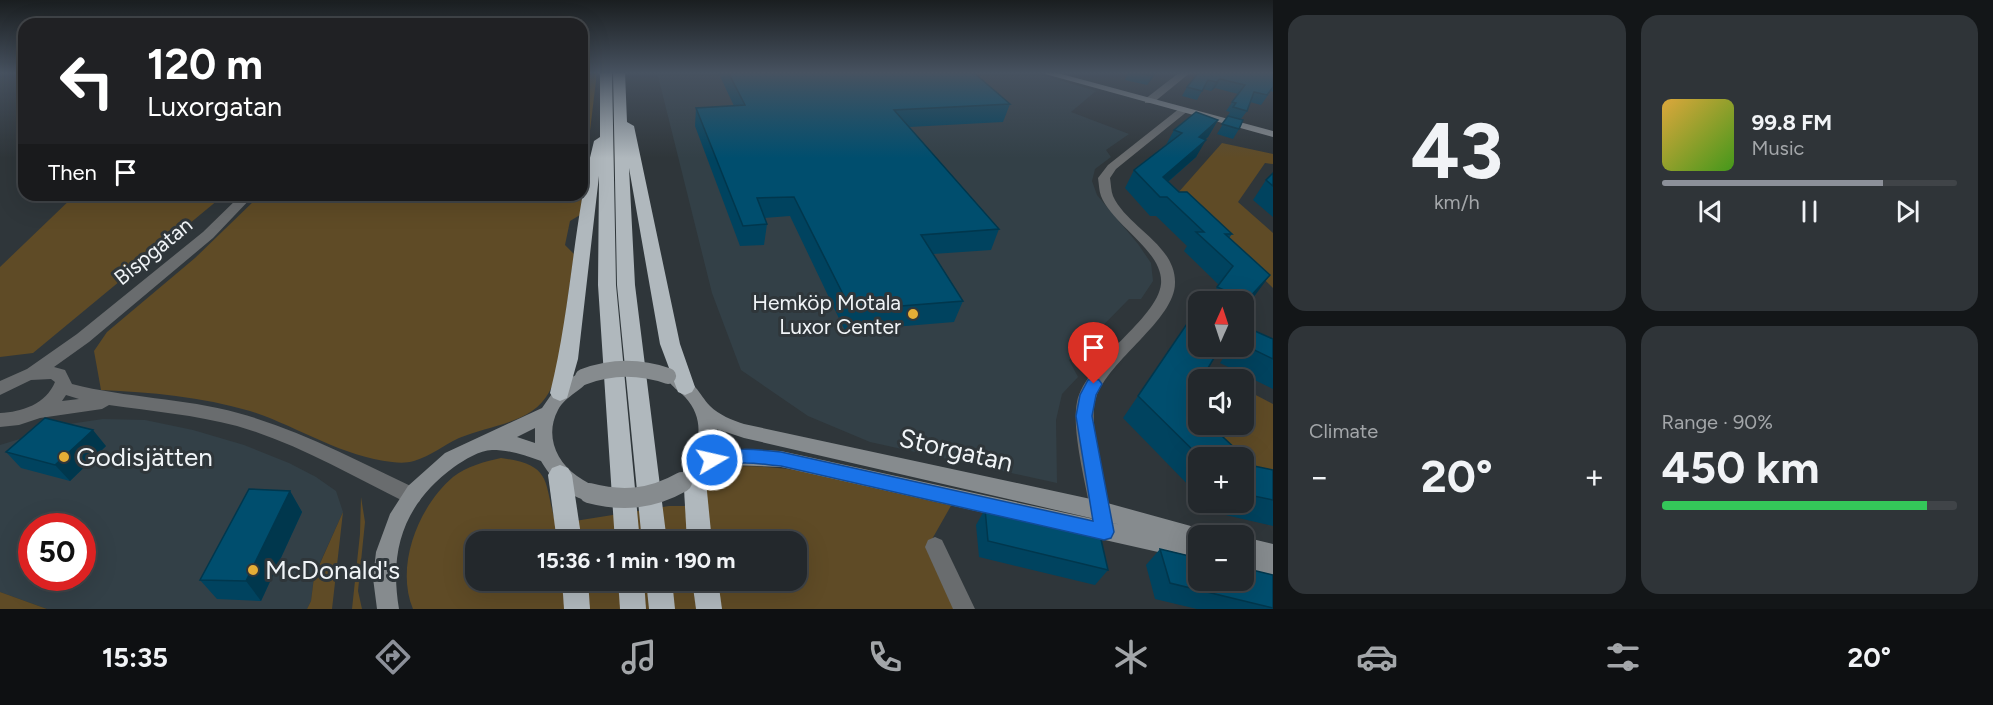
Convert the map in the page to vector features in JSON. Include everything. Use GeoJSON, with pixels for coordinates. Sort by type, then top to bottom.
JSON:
{"type":"FeatureCollection","features":[{"type":"Feature","properties":{"kind":"highway"},"geometry":{"type":"LineString","coordinates":[[611,100],[607,124],[607,285],[627,531]]}},
{"type":"Feature","properties":{"kind":"highway"},"geometry":{"type":"LineString","coordinates":[[616,100],[626,285],[654,531]]}},
{"type":"Feature","properties":{"kind":"highway"},"geometry":{"type":"LineString","coordinates":[[620,100],[670,344],[685,387]]}},
{"type":"Feature","properties":{"kind":"highway"},"geometry":{"type":"LineString","coordinates":[[588,198],[595,157],[607,124]]}},
{"type":"Feature","properties":{"kind":"highway"},"geometry":{"type":"LineString","coordinates":[[560,393],[571,342],[588,201]]}},
{"type":"Feature","properties":{"kind":"highway"},"geometry":{"type":"LineString","coordinates":[[692,472],[699,531]]}},
{"type":"Feature","properties":{"kind":"highway"},"geometry":{"type":"LineString","coordinates":[[560,475],[568,531]]}},
{"type":"Feature","properties":{"kind":"highway"},"geometry":{"type":"LineString","coordinates":[[576,591],[577,609]]}},
{"type":"Feature","properties":{"kind":"highway"},"geometry":{"type":"LineString","coordinates":[[632,591],[633,609]]}},
{"type":"Feature","properties":{"kind":"highway"},"geometry":{"type":"LineString","coordinates":[[660,591],[662,609]]}},
{"type":"Feature","properties":{"kind":"highway"},"geometry":{"type":"LineString","coordinates":[[707,591],[709,609]]}},
{"type":"Feature","properties":{"kind":"main road"},"geometry":{"type":"LineString","coordinates":[[1149,101],[1272,133]]}},
{"type":"Feature","properties":{"kind":"main road"},"geometry":{"type":"LineString","coordinates":[[630,367],[668,376],[685,387],[697,398],[705,411],[709,438],[706,451],[692,472],[657,494],[638,499],[608,498],[589,493],[560,475],[546,455],[542,434],[547,413],[560,393],[583,377],[601,371],[630,367]]}},
{"type":"Feature","properties":{"kind":"main road","name":"Storgatan"},"geometry":{"type":"LineString","coordinates":[[705,411],[723,424],[744,431],[1100,510],[1188,534]]}},
{"type":"Feature","properties":{"kind":"main road"},"geometry":{"type":"LineString","coordinates":[[388,609],[384,568],[387,551],[396,525],[412,496],[423,482],[452,459],[513,432],[547,413]]}},
{"type":"Feature","properties":{"kind":"main road"},"geometry":{"type":"LineString","coordinates":[[487,443],[512,443],[546,455]]}},
{"type":"Feature","properties":{"kind":"main road","name":"Storgatan"},"geometry":{"type":"LineString","coordinates":[[692,472],[725,456],[781,459],[1188,549]]}},
{"type":"Feature","properties":{"kind":"main road"},"geometry":{"type":"LineString","coordinates":[[1254,549],[1273,554]]}},
{"type":"Feature","properties":{"kind":"main road"},"geometry":{"type":"LineString","coordinates":[[1254,564],[1273,568]]}},
{"type":"Feature","properties":{"kind":"street"},"geometry":{"type":"LineString","coordinates":[[1104,532],[1084,416],[1088,395],[1106,369],[1162,303],[1169,283],[1167,272],[1159,257],[1107,195],[1104,178],[1112,167],[1184,110]]}},
{"type":"Feature","properties":{"kind":"street","name":"Bispgatan"},"geometry":{"type":"LineString","coordinates":[[33,373],[83,338],[208,235],[242,201]]}},
{"type":"Feature","properties":{"kind":"street","name":"Bispgatan"},"geometry":{"type":"LineString","coordinates":[[37,411],[53,400],[60,381],[83,338]]}},
{"type":"Feature","properties":{"kind":"street"},"geometry":{"type":"LineString","coordinates":[[4,385],[43,371],[60,381],[123,400],[166,404],[239,420],[302,444],[412,496]]}},
{"type":"Feature","properties":{"kind":"street"},"geometry":{"type":"LineString","coordinates":[[0,429],[8,419],[37,411],[123,400]]}},
{"type":"Feature","properties":{"kind":"street"},"geometry":{"type":"LineString","coordinates":[[935,547],[964,609]]}},
{"type":"Feature","properties":{"kind":"shaded area"},"geometry":{"type":"Polygon","coordinates":[[[588,100],[594,100],[588,148],[588,100]]]}},
{"type":"Feature","properties":{"kind":"shaded area"},"geometry":{"type":"Polygon","coordinates":[[[664,100],[1085,100],[1071,112],[1129,134],[1106,150],[1111,157],[1095,169],[1092,181],[1097,195],[1151,263],[1153,281],[1141,299],[1129,299],[1069,360],[1078,377],[1062,394],[1056,420],[1057,483],[870,442],[808,416],[741,370],[712,293],[664,100]]]}},
{"type":"Feature","properties":{"kind":"shaded area"},"geometry":{"type":"Polygon","coordinates":[[[1222,143],[1273,154],[1273,164],[1265,163],[1238,202],[1273,233],[1273,288],[1177,194],[1222,143]]]}},
{"type":"Feature","properties":{"kind":"shaded area"},"geometry":{"type":"Polygon","coordinates":[[[69,201],[217,201],[33,353],[0,357],[0,267],[69,201]]]}},
{"type":"Feature","properties":{"kind":"shaded area"},"geometry":{"type":"Polygon","coordinates":[[[254,201],[582,201],[580,215],[570,221],[565,245],[574,254],[558,369],[549,393],[542,403],[524,416],[459,438],[420,459],[409,462],[398,463],[355,454],[268,417],[232,406],[176,396],[101,390],[94,351],[107,332],[195,258],[254,201]]]}},
{"type":"Feature","properties":{"kind":"shaded area"},"geometry":{"type":"Polygon","coordinates":[[[1254,394],[1273,404],[1273,480],[1254,474],[1254,447],[1227,447],[1209,435],[1254,435],[1254,394]]]}},
{"type":"Feature","properties":{"kind":"shaded area"},"geometry":{"type":"Polygon","coordinates":[[[103,419],[145,420],[193,430],[244,445],[289,463],[336,491],[343,512],[314,576],[311,601],[307,609],[47,609],[0,592],[0,445],[69,424],[103,419]]]}},
{"type":"Feature","properties":{"kind":"shaded area"},"geometry":{"type":"Polygon","coordinates":[[[501,458],[530,465],[538,471],[544,478],[556,524],[669,506],[703,506],[703,487],[709,476],[726,468],[753,466],[826,475],[952,504],[927,548],[966,609],[413,609],[408,592],[407,574],[413,538],[420,521],[429,504],[453,477],[482,463],[501,458]]]}},
{"type":"Feature","properties":{"kind":"shaded area"},"geometry":{"type":"Polygon","coordinates":[[[361,497],[365,522],[358,591],[362,609],[352,609],[360,534],[361,497]]]}},
{"type":"Feature","properties":{"kind":"shaded area"},"geometry":{"type":"Polygon","coordinates":[[[343,512],[332,609],[307,609],[311,601],[314,577],[343,512]]]}},
{"type":"Feature","properties":{"kind":"shaded area"},"geometry":{"type":"Polygon","coordinates":[[[0,592],[47,609],[0,609],[0,592]]]}},
{"type":"Feature","properties":{"kind":"building"},"geometry":{"type":"Polygon","coordinates":[[[743,100],[1006,100],[1010,104],[894,110],[999,229],[921,235],[963,301],[851,310],[794,197],[757,198],[767,224],[743,226],[696,108],[745,105],[743,100]]]}},
{"type":"Feature","properties":{"kind":"building"},"geometry":{"type":"Polygon","coordinates":[[[1251,100],[1247,111],[1233,107],[1236,103],[1232,102],[1251,100]]]}},
{"type":"Feature","properties":{"kind":"building"},"geometry":{"type":"Polygon","coordinates":[[[1196,112],[1218,120],[1199,137],[1206,140],[1163,177],[1179,192],[1187,192],[1232,234],[1225,234],[1270,275],[1254,292],[1226,291],[1217,287],[1233,266],[1196,232],[1204,232],[1167,197],[1160,197],[1134,170],[1182,133],[1174,130],[1196,112]]]}},
{"type":"Feature","properties":{"kind":"building"},"geometry":{"type":"Polygon","coordinates":[[[1228,116],[1243,120],[1239,129],[1222,124],[1228,116]]]}},
{"type":"Feature","properties":{"kind":"building"},"geometry":{"type":"Polygon","coordinates":[[[1273,173],[1273,186],[1266,180],[1273,173]]]}},
{"type":"Feature","properties":{"kind":"building"},"geometry":{"type":"Polygon","coordinates":[[[1188,322],[1188,357],[1215,357],[1207,369],[1188,369],[1188,435],[1221,435],[1234,447],[1190,447],[1138,396],[1188,322]]]}},
{"type":"Feature","properties":{"kind":"building"},"geometry":{"type":"Polygon","coordinates":[[[1254,331],[1273,339],[1273,359],[1254,350],[1254,331]]]}},
{"type":"Feature","properties":{"kind":"building"},"geometry":{"type":"Polygon","coordinates":[[[45,418],[93,430],[55,465],[6,452],[45,418]]]}},
{"type":"Feature","properties":{"kind":"building"},"geometry":{"type":"Polygon","coordinates":[[[1254,466],[1273,470],[1273,500],[1254,496],[1254,466]]]}},
{"type":"Feature","properties":{"kind":"building"},"geometry":{"type":"Polygon","coordinates":[[[249,489],[290,491],[246,581],[200,580],[249,489]]]}},
{"type":"Feature","properties":{"kind":"building"},"geometry":{"type":"Polygon","coordinates":[[[985,509],[1100,535],[1108,570],[988,541],[985,509]]]}},
{"type":"Feature","properties":{"kind":"building"},"geometry":{"type":"Polygon","coordinates":[[[1160,549],[1188,556],[1188,587],[1170,583],[1160,549]]]}},
{"type":"Feature","properties":{"kind":"building"},"geometry":{"type":"Polygon","coordinates":[[[1254,570],[1273,575],[1273,608],[1203,591],[1254,591],[1254,570]]]}},
{"type":"Feature","properties":{"kind":"place","name":"Hemköp Motala Luxor Center"},"geometry":{"type":"Point","coordinates":[913,314]}},
{"type":"Feature","properties":{"kind":"place","name":"Godisjätten"},"geometry":{"type":"Point","coordinates":[64,457]}},
{"type":"Feature","properties":{"kind":"place","name":"McDonald's"},"geometry":{"type":"Point","coordinates":[253,570]}},
{"type":"Feature","properties":{"kind":"route"},"geometry":{"type":"LineString","coordinates":[[712,460],[725,456],[781,459],[896,483],[1104,532],[1084,416],[1088,395],[1094,384]]}}]}
